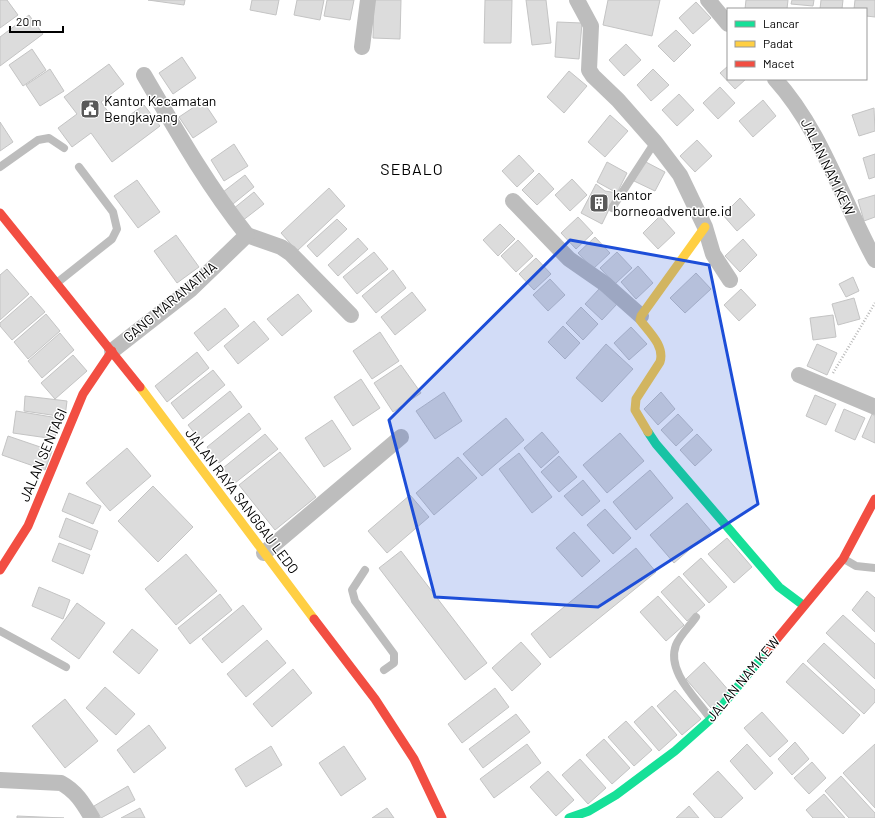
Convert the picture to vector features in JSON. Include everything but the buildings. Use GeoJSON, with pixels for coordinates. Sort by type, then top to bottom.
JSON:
{"type":"FeatureCollection","features":[{"type":"Feature","properties":{"kind":"main road","name":"JALAN RAYA SANGGAU LEDO"},"geometry":{"type":"LineString","coordinates":[[0,213],[56,284],[112,351],[264,553],[365,681],[414,760],[442,818]]}},
{"type":"Feature","properties":{"kind":"main road"},"geometry":{"type":"LineString","coordinates":[[705,227],[641,316],[640,320],[660,347],[662,355],[660,362],[636,399],[636,410],[638,417],[656,444],[732,534],[779,587],[803,605]]}},
{"type":"Feature","properties":{"kind":"main road","name":"JALAN SENTAGI"},"geometry":{"type":"LineString","coordinates":[[0,570],[28,526],[83,394],[112,351]]}},
{"type":"Feature","properties":{"kind":"main road","name":"JALAN NAM KEW"},"geometry":{"type":"LineString","coordinates":[[570,818],[590,815],[675,751],[711,719],[803,605],[843,559],[875,499]]}},
{"type":"Feature","properties":{"kind":"street"},"geometry":{"type":"LineString","coordinates":[[362,47],[368,0]]}},
{"type":"Feature","properties":{"kind":"street"},"geometry":{"type":"LineString","coordinates":[[708,0],[727,23]]}},
{"type":"Feature","properties":{"kind":"street"},"geometry":{"type":"LineString","coordinates":[[580,2],[591,26],[589,70],[655,142],[680,175],[705,227],[713,254],[730,280]]}},
{"type":"Feature","properties":{"kind":"street"},"geometry":{"type":"LineString","coordinates":[[144,76],[191,157],[226,208],[247,235],[281,247],[290,253],[351,315]]}},
{"type":"Feature","properties":{"kind":"street","name":"JALAN NAM KEW"},"geometry":{"type":"LineString","coordinates":[[776,80],[795,103],[809,126],[875,260]]}},
{"type":"Feature","properties":{"kind":"street"},"geometry":{"type":"LineString","coordinates":[[513,201],[569,259],[605,284],[641,316]]}},
{"type":"Feature","properties":{"kind":"street","name":"GANG MARANATHA"},"geometry":{"type":"LineString","coordinates":[[112,351],[190,290],[247,235]]}},
{"type":"Feature","properties":{"kind":"street"},"geometry":{"type":"LineString","coordinates":[[799,375],[875,407]]}},
{"type":"Feature","properties":{"kind":"street"},"geometry":{"type":"LineString","coordinates":[[264,553],[401,437]]}},
{"type":"Feature","properties":{"kind":"street"},"geometry":{"type":"LineString","coordinates":[[0,780],[61,783],[69,787],[80,798],[92,818]]}},
{"type":"Feature","properties":{"kind":"lane"},"geometry":{"type":"LineString","coordinates":[[0,167],[38,140],[49,138],[64,148]]}},
{"type":"Feature","properties":{"kind":"lane"},"geometry":{"type":"LineString","coordinates":[[612,208],[655,142]]}},
{"type":"Feature","properties":{"kind":"lane"},"geometry":{"type":"LineString","coordinates":[[56,284],[112,239],[117,229],[113,212],[79,166]]}},
{"type":"Feature","properties":{"kind":"lane"},"geometry":{"type":"LineString","coordinates":[[843,559],[856,566],[875,568]]}},
{"type":"Feature","properties":{"kind":"lane"},"geometry":{"type":"LineString","coordinates":[[365,570],[352,590],[355,601],[394,654],[394,663],[384,670]]}},
{"type":"Feature","properties":{"kind":"lane"},"geometry":{"type":"LineString","coordinates":[[696,617],[676,644],[673,657],[677,673],[711,719]]}},
{"type":"Feature","properties":{"kind":"lane"},"geometry":{"type":"LineString","coordinates":[[0,631],[66,667]]}},
{"type":"Feature","properties":{"kind":"path"},"geometry":{"type":"LineString","coordinates":[[825,386],[875,303]]}},
{"type":"Feature","properties":{"kind":"highlighted area"},"geometry":{"type":"Polygon","coordinates":[[[570,240],[709,265],[758,504],[598,607],[435,597],[389,420],[570,240]]]}},
{"type":"Feature","properties":{"kind":"traffic: fast"},"geometry":{"type":"LineString","coordinates":[[648,432],[656,444],[779,587],[803,605]]}},
{"type":"Feature","properties":{"kind":"traffic: fast"},"geometry":{"type":"LineString","coordinates":[[569,818],[589,811],[616,795],[675,751],[711,719],[767,651]]}},
{"type":"Feature","properties":{"kind":"traffic: slow"},"geometry":{"type":"LineString","coordinates":[[648,432],[635,410],[636,399],[660,362],[661,356],[658,345],[652,334],[640,320],[641,316],[705,227]]}},
{"type":"Feature","properties":{"kind":"traffic: slow"},"geometry":{"type":"LineString","coordinates":[[140,387],[314,619]]}},
{"type":"Feature","properties":{"kind":"traffic: jam"},"geometry":{"type":"LineString","coordinates":[[0,213],[140,387]]}},
{"type":"Feature","properties":{"kind":"traffic: jam"},"geometry":{"type":"LineString","coordinates":[[0,570],[28,526],[83,394],[112,351]]}},
{"type":"Feature","properties":{"kind":"traffic: jam"},"geometry":{"type":"LineString","coordinates":[[767,651],[843,559],[875,499]]}},
{"type":"Feature","properties":{"kind":"traffic: jam"},"geometry":{"type":"LineString","coordinates":[[314,619],[375,699],[414,759],[442,818]]}},
{"type":"Feature","properties":{"kind":"place","name":"Kantor Kecamatan Bengkayang"},"geometry":{"type":"Point","coordinates":[90,109]}},
{"type":"Feature","properties":{"kind":"place","name":"kantor borneoadventure.id"},"geometry":{"type":"Point","coordinates":[599,203]}},
{"type":"Feature","properties":{"kind":"district","name":"SEBALO"},"geometry":{"type":"Point","coordinates":[412,169]}}]}
